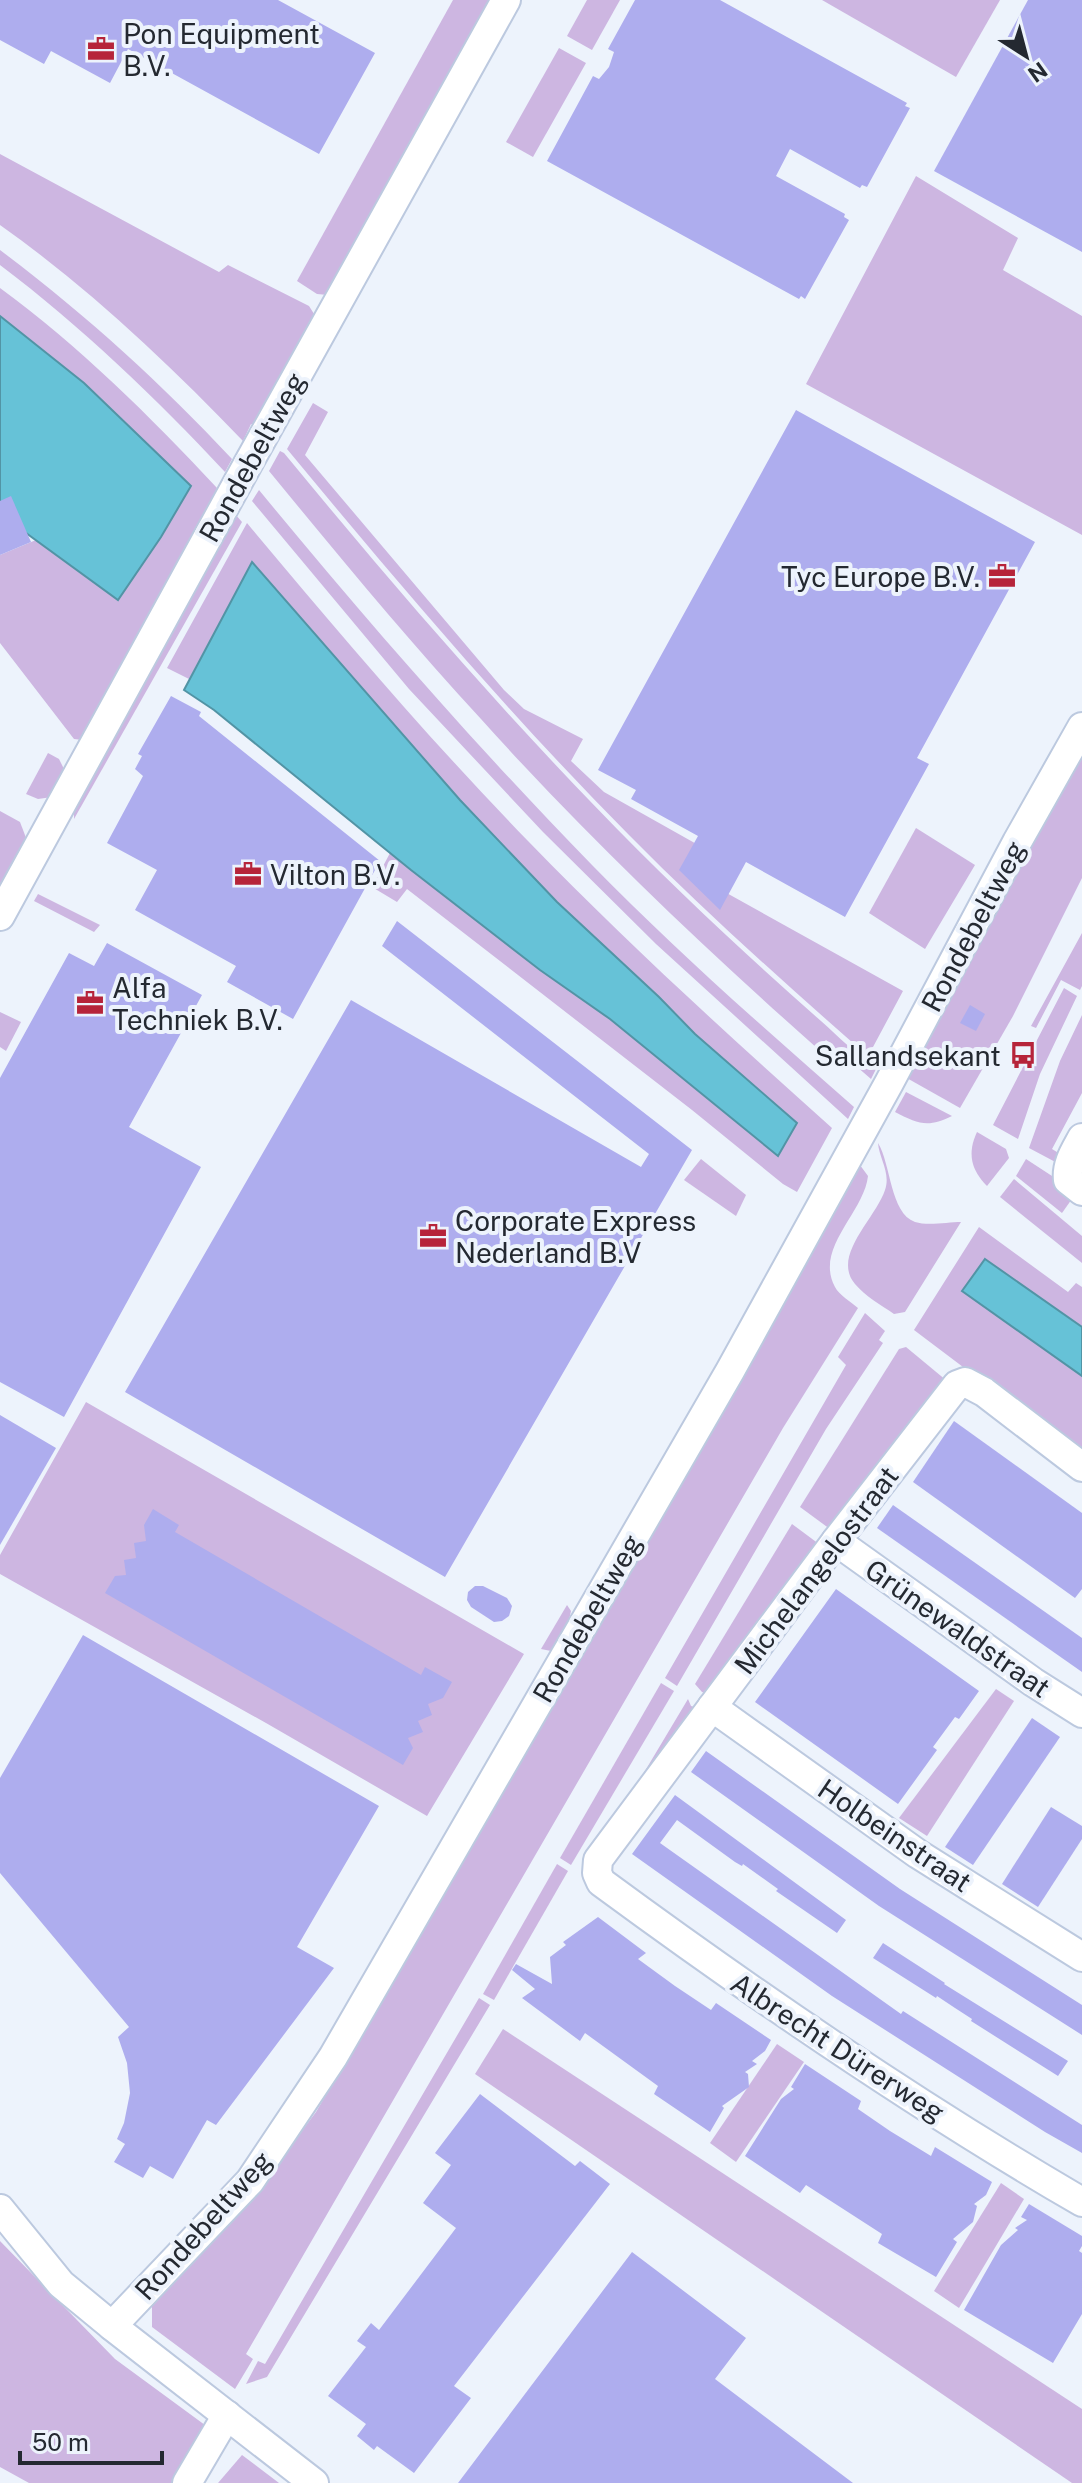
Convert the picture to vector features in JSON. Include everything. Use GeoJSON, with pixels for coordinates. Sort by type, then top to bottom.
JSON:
{"type":"FeatureCollection","features":[{"type":"Feature","properties":{"kind":"street","name":"Rondebeltweg"},"geometry":{"type":"LineString","coordinates":[[0,916],[506,0]]}},
{"type":"Feature","properties":{"kind":"street","name":"Rondebeltweg"},"geometry":{"type":"LineString","coordinates":[[0,2209],[61,2284],[112,2326],[250,2181],[333,2057],[730,1371],[1082,727]]}},
{"type":"Feature","properties":{"kind":"street"},"geometry":{"type":"LineString","coordinates":[[1075,1182],[1072,1156],[1082,1138]]}},
{"type":"Feature","properties":{"kind":"street","name":"Michelangelostraat"},"geometry":{"type":"LineString","coordinates":[[601,1882],[597,1873],[598,1860],[836,1541],[957,1385],[965,1382],[984,1392],[1082,1467]]}},
{"type":"Feature","properties":{"kind":"street","name":"Grünewaldstraat"},"geometry":{"type":"LineString","coordinates":[[836,1541],[1033,1682],[1082,1713]]}},
{"type":"Feature","properties":{"kind":"street","name":"Holbeinstraat"},"geometry":{"type":"LineString","coordinates":[[712,1707],[918,1854],[1082,1957]]}},
{"type":"Feature","properties":{"kind":"street","name":"Albrecht Dürerweg"},"geometry":{"type":"LineString","coordinates":[[601,1882],[730,1977],[854,2060],[1007,2159],[1082,2202]]}},
{"type":"Feature","properties":{"kind":"street"},"geometry":{"type":"LineString","coordinates":[[112,2326],[314,2483]]}},
{"type":"Feature","properties":{"kind":"street"},"geometry":{"type":"LineString","coordinates":[[187,2483],[227,2415]]}},
{"type":"Feature","properties":{"kind":"shaded area"},"geometry":{"type":"Polygon","coordinates":[[[453,0],[489,0],[328,295],[317,294],[297,281],[453,0]]]}},
{"type":"Feature","properties":{"kind":"shaded area"},"geometry":{"type":"Polygon","coordinates":[[[587,0],[620,0],[592,50],[567,36],[587,0]]]}},
{"type":"Feature","properties":{"kind":"shaded area"},"geometry":{"type":"Polygon","coordinates":[[[822,0],[1000,0],[956,77],[822,0]]]}},
{"type":"Feature","properties":{"kind":"shaded area"},"geometry":{"type":"Polygon","coordinates":[[[559,48],[586,63],[533,157],[506,142],[559,48]]]}},
{"type":"Feature","properties":{"kind":"shaded area"},"geometry":{"type":"Polygon","coordinates":[[[0,154],[219,272],[228,265],[309,306],[316,317],[260,427],[251,424],[243,441],[126,327],[65,274],[0,225],[0,154]]]}},
{"type":"Feature","properties":{"kind":"shaded area"},"geometry":{"type":"Polygon","coordinates":[[[916,176],[1018,238],[1003,270],[1082,316],[1082,535],[806,384],[916,176]]]}},
{"type":"Feature","properties":{"kind":"shaded area"},"geometry":{"type":"Polygon","coordinates":[[[0,250],[92,324],[177,403],[232,459],[225,472],[117,364],[0,265],[0,250]]]}},
{"type":"Feature","properties":{"kind":"shaded area"},"geometry":{"type":"Polygon","coordinates":[[[0,288],[113,383],[217,488],[215,492],[221,498],[83,740],[74,739],[0,643],[0,555],[36,540],[118,600],[161,537],[190,486],[84,383],[0,316],[0,288]]]}},
{"type":"Feature","properties":{"kind":"shaded area"},"geometry":{"type":"Polygon","coordinates":[[[313,403],[328,412],[305,455],[504,690],[524,709],[583,739],[571,761],[604,792],[700,846],[687,871],[903,991],[870,1058],[717,921],[629,835],[497,694],[370,548],[287,449],[313,403]]]}},
{"type":"Feature","properties":{"kind":"shaded area"},"geometry":{"type":"Polygon","coordinates":[[[280,451],[552,762],[726,935],[848,1046],[877,1067],[871,1079],[826,1040],[818,1049],[774,1010],[645,889],[521,763],[400,628],[269,471],[280,451]]]}},
{"type":"Feature","properties":{"kind":"shaded area"},"geometry":{"type":"Polygon","coordinates":[[[259,490],[380,634],[506,774],[655,928],[854,1107],[848,1119],[656,944],[543,832],[409,689],[252,501],[259,490]]]}},
{"type":"Feature","properties":{"kind":"shaded area"},"geometry":{"type":"Polygon","coordinates":[[[235,514],[242,522],[74,819],[74,805],[235,514]]]}},
{"type":"Feature","properties":{"kind":"shaded area"},"geometry":{"type":"Polygon","coordinates":[[[247,523],[384,685],[528,841],[677,987],[832,1128],[797,1192],[407,889],[397,902],[372,887],[390,853],[540,970],[610,1019],[778,1156],[782,1110],[695,1034],[557,902],[460,800],[252,563],[189,679],[167,668],[247,523]]]}},
{"type":"Feature","properties":{"kind":"shaded area"},"geometry":{"type":"Polygon","coordinates":[[[48,753],[59,759],[64,769],[52,797],[38,799],[26,794],[48,753]]]}},
{"type":"Feature","properties":{"kind":"shaded area"},"geometry":{"type":"Polygon","coordinates":[[[1082,754],[1082,878],[1013,1016],[960,1108],[905,1077],[1082,754]]]}},
{"type":"Feature","properties":{"kind":"shaded area"},"geometry":{"type":"Polygon","coordinates":[[[0,811],[20,822],[28,843],[0,893],[0,811]]]}},
{"type":"Feature","properties":{"kind":"shaded area"},"geometry":{"type":"Polygon","coordinates":[[[916,828],[975,865],[925,949],[869,913],[916,828]]]}},
{"type":"Feature","properties":{"kind":"shaded area"},"geometry":{"type":"Polygon","coordinates":[[[38,894],[100,925],[94,932],[34,901],[38,894]]]}},
{"type":"Feature","properties":{"kind":"shaded area"},"geometry":{"type":"Polygon","coordinates":[[[1082,933],[1080,990],[1061,980],[1036,1028],[1031,1026],[1082,933]]]}},
{"type":"Feature","properties":{"kind":"shaded area"},"geometry":{"type":"Polygon","coordinates":[[[1064,988],[1077,996],[1040,1074],[1018,1139],[993,1125],[1064,988]]]}},
{"type":"Feature","properties":{"kind":"shaded area"},"geometry":{"type":"Polygon","coordinates":[[[0,1012],[21,1022],[6,1051],[0,1047],[0,1012]]]}},
{"type":"Feature","properties":{"kind":"shaded area"},"geometry":{"type":"Polygon","coordinates":[[[1082,1015],[1082,1093],[1052,1149],[1065,1157],[1061,1165],[1029,1148],[1060,1061],[1082,1015]]]}},
{"type":"Feature","properties":{"kind":"shaded area"},"geometry":{"type":"Polygon","coordinates":[[[906,1092],[952,1116],[923,1123],[895,1112],[906,1092]]]}},
{"type":"Feature","properties":{"kind":"shaded area"},"geometry":{"type":"Polygon","coordinates":[[[977,1132],[1006,1149],[1009,1158],[987,1186],[977,1174],[972,1161],[977,1132]]]}},
{"type":"Feature","properties":{"kind":"shaded area"},"geometry":{"type":"Polygon","coordinates":[[[878,1143],[896,1199],[907,1217],[926,1224],[961,1222],[905,1312],[894,1314],[863,1292],[849,1273],[848,1261],[852,1249],[885,1190],[886,1172],[878,1143]]]}},
{"type":"Feature","properties":{"kind":"shaded area"},"geometry":{"type":"Polygon","coordinates":[[[701,1159],[746,1195],[736,1216],[684,1180],[701,1159]]]}},
{"type":"Feature","properties":{"kind":"shaded area"},"geometry":{"type":"Polygon","coordinates":[[[1026,1159],[1052,1176],[1074,1196],[1062,1213],[1016,1176],[1026,1159]]]}},
{"type":"Feature","properties":{"kind":"shaded area"},"geometry":{"type":"Polygon","coordinates":[[[857,1161],[868,1176],[865,1190],[835,1244],[830,1273],[837,1290],[858,1308],[783,1428],[246,2354],[253,2359],[235,2389],[152,2327],[152,2303],[242,2211],[316,2112],[731,1399],[857,1161]]]}},
{"type":"Feature","properties":{"kind":"shaded area"},"geometry":{"type":"Polygon","coordinates":[[[1014,1179],[1082,1236],[1082,1263],[1000,1197],[1014,1179]]]}},
{"type":"Feature","properties":{"kind":"shaded area"},"geometry":{"type":"Polygon","coordinates":[[[979,1227],[1068,1292],[1076,1283],[1082,1287],[1082,1327],[985,1259],[963,1291],[1082,1376],[1082,1457],[914,1330],[979,1227]]]}},
{"type":"Feature","properties":{"kind":"shaded area"},"geometry":{"type":"Polygon","coordinates":[[[865,1313],[885,1331],[879,1340],[883,1343],[826,1429],[677,1686],[665,1678],[846,1365],[838,1357],[865,1313]]]}},
{"type":"Feature","properties":{"kind":"shaded area"},"geometry":{"type":"Polygon","coordinates":[[[906,1347],[947,1381],[834,1532],[800,1507],[899,1349],[906,1347]]]}},
{"type":"Feature","properties":{"kind":"shaded area"},"geometry":{"type":"Polygon","coordinates":[[[86,1402],[524,1654],[427,1816],[0,1574],[0,1555],[86,1402]]]}},
{"type":"Feature","properties":{"kind":"shaded area"},"geometry":{"type":"Polygon","coordinates":[[[792,1524],[823,1547],[713,1696],[702,1692],[695,1684],[792,1524]]]}},
{"type":"Feature","properties":{"kind":"shaded area"},"geometry":{"type":"Polygon","coordinates":[[[567,1605],[571,1611],[569,1620],[551,1651],[541,1649],[567,1605]]]}},
{"type":"Feature","properties":{"kind":"shaded area"},"geometry":{"type":"Polygon","coordinates":[[[661,1683],[674,1691],[571,1865],[560,1858],[661,1683]]]}},
{"type":"Feature","properties":{"kind":"shaded area"},"geometry":{"type":"Polygon","coordinates":[[[996,1689],[1014,1701],[927,1836],[899,1818],[996,1689]]]}},
{"type":"Feature","properties":{"kind":"shaded area"},"geometry":{"type":"Polygon","coordinates":[[[688,1699],[691,1706],[704,1710],[593,1858],[688,1699]]]}},
{"type":"Feature","properties":{"kind":"shaded area"},"geometry":{"type":"Polygon","coordinates":[[[557,1864],[568,1871],[494,2000],[483,1994],[557,1864]]]}},
{"type":"Feature","properties":{"kind":"shaded area"},"geometry":{"type":"Polygon","coordinates":[[[479,1998],[490,2005],[267,2377],[246,2384],[258,2361],[265,2364],[479,1998]]]}},
{"type":"Feature","properties":{"kind":"shaded area"},"geometry":{"type":"Polygon","coordinates":[[[503,2029],[1082,2409],[1082,2483],[1072,2483],[475,2074],[503,2029]]]}},
{"type":"Feature","properties":{"kind":"shaded area"},"geometry":{"type":"Polygon","coordinates":[[[777,2044],[804,2062],[736,2162],[710,2143],[777,2044]]]}},
{"type":"Feature","properties":{"kind":"shaded area"},"geometry":{"type":"Polygon","coordinates":[[[1001,2183],[1024,2199],[959,2308],[934,2291],[1001,2183]]]}},
{"type":"Feature","properties":{"kind":"shaded area"},"geometry":{"type":"Polygon","coordinates":[[[0,2241],[115,2359],[209,2428],[171,2483],[29,2483],[0,2467],[0,2241]]]}},
{"type":"Feature","properties":{"kind":"shaded area"},"geometry":{"type":"Polygon","coordinates":[[[242,2455],[279,2483],[218,2483],[242,2455]]]}},
{"type":"Feature","properties":{"kind":"water"},"geometry":{"type":"Polygon","coordinates":[[[0,316],[84,383],[191,486],[118,600],[0,514],[0,316]]]}},
{"type":"Feature","properties":{"kind":"water"},"geometry":{"type":"Polygon","coordinates":[[[252,562],[460,800],[557,902],[695,1034],[797,1123],[778,1156],[610,1019],[540,970],[214,710],[184,690],[252,562]]]}},
{"type":"Feature","properties":{"kind":"water"},"geometry":{"type":"Polygon","coordinates":[[[985,1259],[1082,1327],[1082,1376],[962,1291],[985,1259]]]}},
{"type":"Feature","properties":{"kind":"building"},"geometry":{"type":"Polygon","coordinates":[[[0,0],[278,0],[375,53],[319,154],[128,49],[110,83],[51,51],[44,64],[0,40],[0,0]]]}},
{"type":"Feature","properties":{"kind":"building"},"geometry":{"type":"Polygon","coordinates":[[[635,0],[720,0],[907,103],[905,106],[910,108],[867,187],[862,185],[860,188],[790,149],[776,176],[845,214],[844,217],[849,220],[805,299],[801,296],[799,299],[547,161],[593,76],[599,79],[609,67],[614,52],[608,49],[635,0]]]}},
{"type":"Feature","properties":{"kind":"building"},"geometry":{"type":"Polygon","coordinates":[[[1028,0],[1082,0],[1082,252],[934,171],[1028,0]]]}},
{"type":"Feature","properties":{"kind":"building"},"geometry":{"type":"Polygon","coordinates":[[[796,410],[1035,542],[917,758],[929,764],[845,917],[746,862],[720,910],[679,870],[698,836],[631,799],[636,790],[598,770],[796,410]]]}},
{"type":"Feature","properties":{"kind":"building"},"geometry":{"type":"Polygon","coordinates":[[[11,496],[31,542],[0,555],[0,501],[11,496]]]}},
{"type":"Feature","properties":{"kind":"building"},"geometry":{"type":"Polygon","coordinates":[[[171,696],[201,712],[199,716],[380,861],[293,1019],[227,982],[236,966],[135,910],[157,870],[107,843],[143,776],[135,769],[142,756],[138,754],[171,696]]]}},
{"type":"Feature","properties":{"kind":"building"},"geometry":{"type":"Polygon","coordinates":[[[397,921],[692,1150],[445,1577],[125,1392],[351,1000],[641,1167],[649,1154],[382,946],[397,921]]]}},
{"type":"Feature","properties":{"kind":"building"},"geometry":{"type":"Polygon","coordinates":[[[107,943],[202,995],[129,1127],[201,1167],[64,1417],[0,1382],[0,1078],[69,953],[94,966],[107,943]]]}},
{"type":"Feature","properties":{"kind":"building"},"geometry":{"type":"Polygon","coordinates":[[[970,1005],[985,1014],[976,1031],[960,1023],[970,1005]]]}},
{"type":"Feature","properties":{"kind":"building"},"geometry":{"type":"Polygon","coordinates":[[[0,1415],[56,1448],[0,1545],[0,1415]]]}},
{"type":"Feature","properties":{"kind":"building"},"geometry":{"type":"Polygon","coordinates":[[[954,1421],[1082,1513],[1082,1589],[1075,1598],[913,1482],[954,1421]]]}},
{"type":"Feature","properties":{"kind":"building"},"geometry":{"type":"Polygon","coordinates":[[[893,1505],[1082,1638],[1082,1672],[877,1528],[893,1505]]]}},
{"type":"Feature","properties":{"kind":"building"},"geometry":{"type":"Polygon","coordinates":[[[153,1509],[179,1525],[175,1532],[421,1675],[425,1667],[452,1682],[443,1698],[428,1704],[432,1715],[418,1721],[423,1732],[408,1738],[413,1748],[403,1765],[105,1593],[115,1576],[126,1575],[124,1560],[136,1558],[134,1543],[146,1541],[144,1525],[153,1509]]]}},
{"type":"Feature","properties":{"kind":"building"},"geometry":{"type":"Polygon","coordinates":[[[475,1586],[483,1586],[507,1598],[512,1606],[509,1616],[494,1622],[471,1607],[467,1600],[468,1592],[475,1586]]]}},
{"type":"Feature","properties":{"kind":"building"},"geometry":{"type":"Polygon","coordinates":[[[836,1589],[979,1691],[933,1747],[937,1750],[898,1804],[755,1702],[836,1589]]]}},
{"type":"Feature","properties":{"kind":"building"},"geometry":{"type":"Polygon","coordinates":[[[83,1635],[379,1806],[297,1947],[334,1968],[216,2125],[207,2120],[173,2179],[150,2166],[143,2178],[114,2162],[125,2144],[117,2139],[130,2093],[127,2063],[118,2037],[129,2027],[0,1873],[0,1778],[83,1635]]]}},
{"type":"Feature","properties":{"kind":"building"},"geometry":{"type":"Polygon","coordinates":[[[1032,1718],[1060,1737],[973,1865],[945,1847],[1032,1718]]]}},
{"type":"Feature","properties":{"kind":"building"},"geometry":{"type":"Polygon","coordinates":[[[706,1751],[900,1889],[1082,2005],[1082,2035],[879,1906],[691,1772],[706,1751]]]}},
{"type":"Feature","properties":{"kind":"building"},"geometry":{"type":"Polygon","coordinates":[[[675,1795],[846,1920],[837,1933],[677,1820],[660,1843],[901,2014],[903,2011],[1082,2125],[1082,2153],[832,1996],[632,1854],[675,1795]]]}},
{"type":"Feature","properties":{"kind":"building"},"geometry":{"type":"Polygon","coordinates":[[[1051,1807],[1082,1826],[1082,1839],[1038,1907],[1002,1884],[1051,1807]]]}},
{"type":"Feature","properties":{"kind":"building"},"geometry":{"type":"Polygon","coordinates":[[[598,1917],[646,1953],[638,1959],[675,1986],[711,2010],[716,2003],[771,2040],[765,2051],[752,2061],[757,2064],[745,2072],[749,2087],[722,2106],[724,2108],[710,2132],[654,2094],[658,2086],[585,2033],[580,2041],[522,1998],[535,1989],[512,1970],[516,1964],[552,1984],[550,1957],[566,1945],[563,1942],[598,1917]]]}},
{"type":"Feature","properties":{"kind":"building"},"geometry":{"type":"Polygon","coordinates":[[[883,1943],[1068,2061],[1058,2076],[873,1958],[883,1943]]]}},
{"type":"Feature","properties":{"kind":"building"},"geometry":{"type":"Polygon","coordinates":[[[805,2064],[861,2101],[858,2109],[890,2131],[931,2156],[935,2147],[992,2182],[986,2195],[974,2204],[977,2206],[973,2222],[953,2239],[957,2242],[936,2277],[878,2243],[882,2234],[806,2185],[800,2193],[745,2156],[781,2099],[794,2089],[791,2087],[805,2064]]]}},
{"type":"Feature","properties":{"kind":"building"},"geometry":{"type":"Polygon","coordinates":[[[480,2094],[575,2166],[580,2161],[610,2184],[454,2386],[471,2398],[414,2473],[377,2446],[374,2450],[357,2436],[366,2424],[328,2396],[366,2347],[357,2341],[371,2323],[379,2330],[456,2228],[423,2203],[451,2165],[435,2153],[480,2094]]]}},
{"type":"Feature","properties":{"kind":"building"},"geometry":{"type":"Polygon","coordinates":[[[1029,2204],[1082,2236],[1079,2251],[1082,2253],[1082,2314],[1053,2363],[964,2310],[1001,2245],[1018,2230],[1015,2228],[1027,2220],[1021,2217],[1029,2204]]]}},
{"type":"Feature","properties":{"kind":"building"},"geometry":{"type":"Polygon","coordinates":[[[632,2252],[746,2338],[715,2379],[853,2483],[458,2483],[632,2252]]]}},
{"type":"Feature","properties":{"kind":"place","name":"Pon Equipment B.V."},"geometry":{"type":"Point","coordinates":[101,49]}},
{"type":"Feature","properties":{"kind":"place","name":"Tyc Europe B.V."},"geometry":{"type":"Point","coordinates":[1002,576]}},
{"type":"Feature","properties":{"kind":"place","name":"Vilton B.V."},"geometry":{"type":"Point","coordinates":[248,874]}},
{"type":"Feature","properties":{"kind":"place","name":"Alfa Techniek B.V."},"geometry":{"type":"Point","coordinates":[90,1003]}},
{"type":"Feature","properties":{"kind":"place","name":"Sallandsekant"},"geometry":{"type":"Point","coordinates":[1023,1055]}},
{"type":"Feature","properties":{"kind":"place","name":"Corporate Express Nederland B.V"},"geometry":{"type":"Point","coordinates":[433,1236]}}]}
